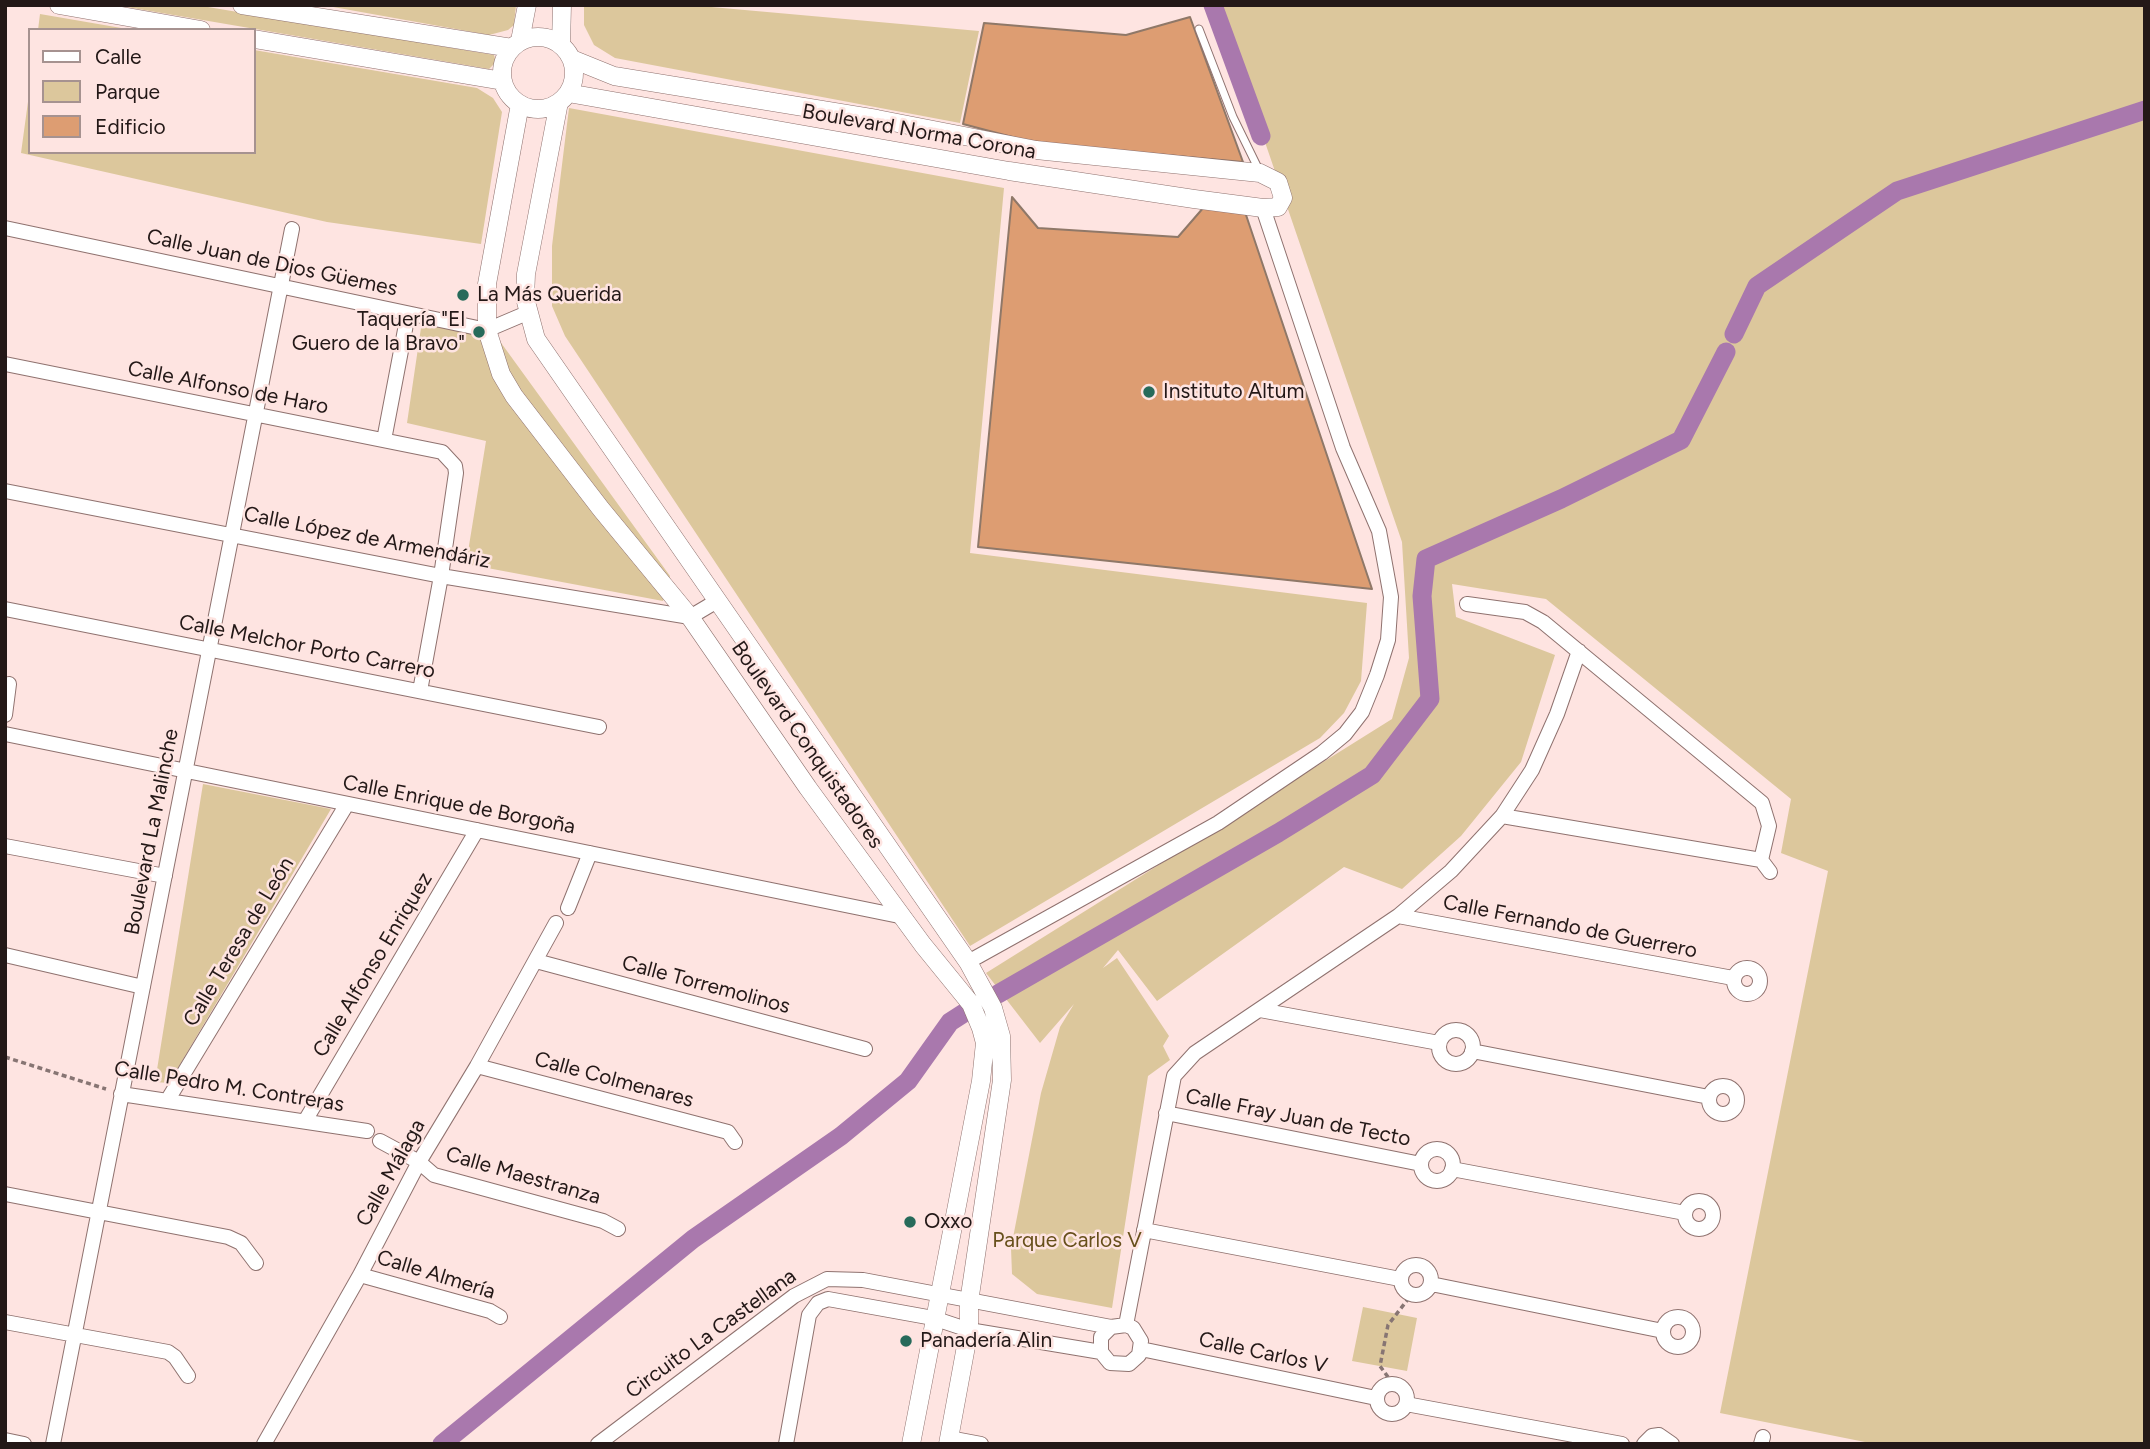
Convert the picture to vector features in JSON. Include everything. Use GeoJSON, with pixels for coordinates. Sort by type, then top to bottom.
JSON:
{"type":"FeatureCollection","features":[{"type":"Feature","properties":{"kind":"street"},"geometry":{"type":"LineString","coordinates":[[59,5],[190,28]]}},
{"type":"Feature","properties":{"kind":"street"},"geometry":{"type":"LineString","coordinates":[[242,5],[516,45],[541,37],[567,52]]}},
{"type":"Feature","properties":{"kind":"street"},"geometry":{"type":"LineString","coordinates":[[527,5],[516,45],[505,58],[503,81],[512,98],[520,104],[540,109],[564,98],[575,76],[567,52],[562,5]]}},
{"type":"Feature","properties":{"kind":"street"},"geometry":{"type":"LineString","coordinates":[[256,39],[503,81]]}},
{"type":"Feature","properties":{"kind":"street","name":"Boulevard Norma Corona"},"geometry":{"type":"LineString","coordinates":[[567,52],[614,76],[877,119],[1036,150],[1260,173]]}},
{"type":"Feature","properties":{"kind":"street","name":"Boulevard Norma Corona"},"geometry":{"type":"LineString","coordinates":[[564,98],[1033,175],[1262,208]]}},
{"type":"Feature","properties":{"kind":"street","name":"Boulevard Conquistadores"},"geometry":{"type":"LineString","coordinates":[[564,98],[526,274],[527,313],[536,339],[968,962],[993,1008],[1001,1036],[1002,1080],[969,1302],[969,1330],[949,1441]]}},
{"type":"Feature","properties":{"kind":"street","name":"Boulevard Conquistadores"},"geometry":{"type":"LineString","coordinates":[[520,104],[486,284],[487,330],[501,374],[514,396],[690,617],[808,788],[971,1003],[985,1043],[981,1081],[933,1318],[911,1444]]}},
{"type":"Feature","properties":{"kind":"street"},"geometry":{"type":"LineString","coordinates":[[1033,175],[1036,150]]}},
{"type":"Feature","properties":{"kind":"street"},"geometry":{"type":"LineString","coordinates":[[968,962],[1218,823],[1322,753],[1345,734],[1362,712],[1377,675],[1388,640],[1391,597],[1378,531],[1343,448],[1262,208],[1281,205],[1283,190],[1272,177],[1260,173]]}},
{"type":"Feature","properties":{"kind":"street","name":"Calle Juan de Dios Güemes"},"geometry":{"type":"LineString","coordinates":[[5,228],[487,330]]}},
{"type":"Feature","properties":{"kind":"street","name":"Boulevard La Malinche"},"geometry":{"type":"LineString","coordinates":[[52,1444],[292,229]]}},
{"type":"Feature","properties":{"kind":"street"},"geometry":{"type":"LineString","coordinates":[[487,330],[527,313]]}},
{"type":"Feature","properties":{"kind":"street"},"geometry":{"type":"LineString","coordinates":[[384,440],[408,314]]}},
{"type":"Feature","properties":{"kind":"street","name":"Calle Alfonso de Haro"},"geometry":{"type":"LineString","coordinates":[[5,365],[442,452],[455,466],[456,473],[441,576]]}},
{"type":"Feature","properties":{"kind":"street","name":"Calle López de Armendáriz"},"geometry":{"type":"LineString","coordinates":[[5,491],[232,533],[441,576],[690,617]]}},
{"type":"Feature","properties":{"kind":"street"},"geometry":{"type":"LineString","coordinates":[[420,691],[441,576]]}},
{"type":"Feature","properties":{"kind":"street"},"geometry":{"type":"LineString","coordinates":[[690,617],[717,601]]}},
{"type":"Feature","properties":{"kind":"street"},"geometry":{"type":"LineString","coordinates":[[1466,604],[1525,612],[1579,651],[1762,803],[1769,826],[1766,866],[1502,816]]}},
{"type":"Feature","properties":{"kind":"street","name":"Calle Melchor Porto Carrero"},"geometry":{"type":"LineString","coordinates":[[5,610],[209,648],[599,727]]}},
{"type":"Feature","properties":{"kind":"street"},"geometry":{"type":"LineString","coordinates":[[1126,1325],[1166,1113],[1174,1076],[1182,1064],[1398,916],[1451,871],[1502,816],[1532,770],[1557,714],[1579,651]]}},
{"type":"Feature","properties":{"kind":"street"},"geometry":{"type":"LineString","coordinates":[[5,715],[9,684]]}},
{"type":"Feature","properties":{"kind":"street","name":"Calle Enrique de Borgoña"},"geometry":{"type":"LineString","coordinates":[[5,734],[904,917]]}},
{"type":"Feature","properties":{"kind":"street","name":"Calle Teresa de León"},"geometry":{"type":"LineString","coordinates":[[167,1101],[348,804]]}},
{"type":"Feature","properties":{"kind":"street","name":"Calle Alfonso Enriquez"},"geometry":{"type":"LineString","coordinates":[[305,1121],[477,830]]}},
{"type":"Feature","properties":{"kind":"street"},"geometry":{"type":"LineString","coordinates":[[5,846],[164,876]]}},
{"type":"Feature","properties":{"kind":"street"},"geometry":{"type":"LineString","coordinates":[[568,908],[590,853]]}},
{"type":"Feature","properties":{"kind":"street","name":"Calle Fernando de Guerrero"},"geometry":{"type":"LineString","coordinates":[[1398,916],[1734,978]]}},
{"type":"Feature","properties":{"kind":"street","name":"Calle Málaga"},"geometry":{"type":"LineString","coordinates":[[264,1444],[360,1275],[419,1162],[477,1066],[556,923]]}},
{"type":"Feature","properties":{"kind":"street"},"geometry":{"type":"LineString","coordinates":[[5,955],[143,987]]}},
{"type":"Feature","properties":{"kind":"street","name":"Calle Torremolinos"},"geometry":{"type":"LineString","coordinates":[[536,961],[865,1049]]}},
{"type":"Feature","properties":{"kind":"street"},"geometry":{"type":"LineString","coordinates":[[1260,1010],[1439,1044]]}},
{"type":"Feature","properties":{"kind":"street"},"geometry":{"type":"LineString","coordinates":[[1459,1030],[1470,1037],[1472,1051],[1466,1060],[1455,1064],[1444,1059],[1439,1044],[1446,1032],[1459,1030]]}},
{"type":"Feature","properties":{"kind":"street"},"geometry":{"type":"LineString","coordinates":[[1472,1051],[1709,1097]]}},
{"type":"Feature","properties":{"kind":"street","name":"Calle Colmenares"},"geometry":{"type":"LineString","coordinates":[[477,1066],[728,1132],[735,1142]]}},
{"type":"Feature","properties":{"kind":"street","name":"Calle Pedro M. Contreras"},"geometry":{"type":"LineString","coordinates":[[121,1094],[368,1131]]}},
{"type":"Feature","properties":{"kind":"street","name":"Calle Fray Juan de Tecto"},"geometry":{"type":"LineString","coordinates":[[1166,1113],[1421,1164]]}},
{"type":"Feature","properties":{"kind":"street","name":"Calle Maestranza"},"geometry":{"type":"LineString","coordinates":[[380,1141],[419,1162],[434,1175],[603,1220],[618,1229]]}},
{"type":"Feature","properties":{"kind":"street"},"geometry":{"type":"LineString","coordinates":[[1439,1149],[1449,1154],[1452,1169],[1445,1179],[1433,1180],[1424,1175],[1421,1164],[1426,1153],[1439,1149]]}},
{"type":"Feature","properties":{"kind":"street"},"geometry":{"type":"LineString","coordinates":[[1452,1169],[1685,1213]]}},
{"type":"Feature","properties":{"kind":"street"},"geometry":{"type":"LineString","coordinates":[[5,1194],[228,1237],[241,1243],[256,1263]]}},
{"type":"Feature","properties":{"kind":"street"},"geometry":{"type":"LineString","coordinates":[[1144,1230],[1401,1279]]}},
{"type":"Feature","properties":{"kind":"street"},"geometry":{"type":"LineString","coordinates":[[1418,1264],[1430,1273],[1431,1284],[1424,1293],[1412,1294],[1404,1289],[1401,1279],[1405,1268],[1418,1264]]}},
{"type":"Feature","properties":{"kind":"street","name":"Calle Almería"},"geometry":{"type":"LineString","coordinates":[[360,1275],[489,1311],[500,1317]]}},
{"type":"Feature","properties":{"kind":"street","name":"Circuito La Castellana"},"geometry":{"type":"LineString","coordinates":[[598,1444],[809,1286],[842,1278],[969,1302]]}},
{"type":"Feature","properties":{"kind":"street"},"geometry":{"type":"LineString","coordinates":[[1431,1284],[1663,1331]]}},
{"type":"Feature","properties":{"kind":"street"},"geometry":{"type":"LineString","coordinates":[[809,1286],[818,1303]]}},
{"type":"Feature","properties":{"kind":"street","name":"Circuito La Castellana"},"geometry":{"type":"LineString","coordinates":[[786,1444],[809,1315],[818,1303],[842,1299],[933,1318],[969,1330]]}},
{"type":"Feature","properties":{"kind":"street"},"geometry":{"type":"LineString","coordinates":[[969,1302],[1111,1327],[1126,1325],[1139,1334],[1141,1349],[1135,1360],[1123,1365],[1110,1363],[1101,1352],[1101,1337],[1111,1327]]}},
{"type":"Feature","properties":{"kind":"street"},"geometry":{"type":"LineString","coordinates":[[5,1322],[168,1352],[176,1357],[188,1376]]}},
{"type":"Feature","properties":{"kind":"street"},"geometry":{"type":"LineString","coordinates":[[969,1330],[1101,1352]]}},
{"type":"Feature","properties":{"kind":"street","name":"Calle Carlos V"},"geometry":{"type":"LineString","coordinates":[[1141,1349],[1376,1398]]}},
{"type":"Feature","properties":{"kind":"street"},"geometry":{"type":"LineString","coordinates":[[1393,1384],[1403,1389],[1406,1404],[1399,1413],[1387,1414],[1379,1409],[1376,1398],[1381,1388],[1393,1384]]}},
{"type":"Feature","properties":{"kind":"street"},"geometry":{"type":"LineString","coordinates":[[1406,1404],[1622,1444]]}},
{"type":"Feature","properties":{"kind":"street"},"geometry":{"type":"LineString","coordinates":[[1644,1444],[1652,1436],[1659,1434],[1672,1444]]}},
{"type":"Feature","properties":{"kind":"street"},"geometry":{"type":"LineString","coordinates":[[5,1440],[24,1444]]}},
{"type":"Feature","properties":{"kind":"street"},"geometry":{"type":"LineString","coordinates":[[949,1441],[981,1444]]}},
{"type":"Feature","properties":{"kind":"lane"},"geometry":{"type":"LineString","coordinates":[[1199,29],[1233,117],[1260,173]]}},
{"type":"Feature","properties":{"kind":"path","name":"Calle Pedro M. Contreras"},"geometry":{"type":"LineString","coordinates":[[5,1057],[121,1094]]}},
{"type":"Feature","properties":{"kind":"path"},"geometry":{"type":"LineString","coordinates":[[1393,1384],[1380,1366],[1388,1325],[1412,1294]]}},
{"type":"Feature","properties":{"kind":"green space"},"geometry":{"type":"Polygon","coordinates":[[[115,5],[196,5],[494,55],[496,62],[489,69],[115,5]]]}},
{"type":"Feature","properties":{"kind":"green space"},"geometry":{"type":"Polygon","coordinates":[[[322,5],[516,5],[514,25],[508,30],[489,35],[322,5]]]}},
{"type":"Feature","properties":{"kind":"green space"},"geometry":{"type":"Polygon","coordinates":[[[584,5],[689,5],[979,31],[960,123],[615,58],[594,45],[584,25],[584,5]]]}},
{"type":"Feature","properties":{"kind":"green space","name":"Parque Carlos V"},"geometry":{"type":"Polygon","coordinates":[[[1218,5],[2145,5],[2145,1444],[1875,1444],[1720,1413],[1828,871],[1781,853],[1791,799],[1546,599],[1452,584],[1456,617],[1555,655],[1521,762],[1461,836],[1402,889],[1344,867],[1157,1001],[1118,950],[1103,968],[1117,958],[1169,1036],[1163,1046],[1170,1060],[1148,1076],[1112,1308],[1037,1294],[1012,1274],[1011,1248],[1041,1093],[1060,1027],[1074,1004],[1040,1043],[986,973],[1392,719],[1409,658],[1402,542],[1218,5]]]}},
{"type":"Feature","properties":{"kind":"green space"},"geometry":{"type":"Polygon","coordinates":[[[40,14],[121,28],[38,28],[40,14]]]}},
{"type":"Feature","properties":{"kind":"green space"},"geometry":{"type":"Polygon","coordinates":[[[256,50],[477,88],[493,98],[502,112],[481,244],[327,222],[21,153],[28,102],[28,154],[256,154],[256,50]]]}},
{"type":"Feature","properties":{"kind":"green space"},"geometry":{"type":"Polygon","coordinates":[[[569,108],[1004,188],[970,553],[1367,603],[1361,681],[1344,713],[1320,738],[970,946],[565,336],[552,306],[552,246],[569,108]]]}},
{"type":"Feature","properties":{"kind":"green space"},"geometry":{"type":"Polygon","coordinates":[[[422,321],[499,340],[670,576],[663,601],[466,564],[486,441],[407,423],[422,321]]]}},
{"type":"Feature","properties":{"kind":"green space"},"geometry":{"type":"Polygon","coordinates":[[[203,784],[331,809],[169,1083],[155,1082],[203,784]]]}},
{"type":"Feature","properties":{"kind":"green space"},"geometry":{"type":"Polygon","coordinates":[[[1363,1307],[1417,1318],[1407,1371],[1352,1361],[1363,1307]]]}},
{"type":"Feature","properties":{"kind":"building"},"geometry":{"type":"Polygon","coordinates":[[[1190,17],[1243,162],[1035,143],[963,124],[984,23],[1126,35],[1190,17]]]}},
{"type":"Feature","properties":{"kind":"building","name":"Instituto Altum"},"geometry":{"type":"Polygon","coordinates":[[[1012,197],[1038,228],[1178,237],[1204,207],[1244,209],[1372,589],[978,547],[1012,197]]]}},
{"type":"Feature","properties":{"kind":"waterway"},"geometry":{"type":"LineString","coordinates":[[1213,5],[1261,136]]}},
{"type":"Feature","properties":{"kind":"waterway"},"geometry":{"type":"LineString","coordinates":[[1734,334],[1757,286],[1897,191],[2145,110]]}},
{"type":"Feature","properties":{"kind":"waterway"},"geometry":{"type":"LineString","coordinates":[[998,994],[1278,833],[1372,775],[1430,699],[1422,596],[1426,559],[1561,499],[1681,440],[1726,352]]}},
{"type":"Feature","properties":{"kind":"waterway"},"geometry":{"type":"LineString","coordinates":[[442,1444],[693,1239],[841,1136],[908,1081],[950,1022],[964,1013]]}},
{"type":"Feature","properties":{"kind":"place","name":"La Más Querida"},"geometry":{"type":"Point","coordinates":[463,295]}},
{"type":"Feature","properties":{"kind":"place","name":"Taquería \"El Guero de la Bravo\""},"geometry":{"type":"Point","coordinates":[479,332]}},
{"type":"Feature","properties":{"kind":"place","name":"Instituto Altum"},"geometry":{"type":"Point","coordinates":[1149,392]}},
{"type":"Feature","properties":{"kind":"place","name":"Oxxo"},"geometry":{"type":"Point","coordinates":[910,1222]}},
{"type":"Feature","properties":{"kind":"place","name":"Panadería Alin"},"geometry":{"type":"Point","coordinates":[906,1341]}}]}
